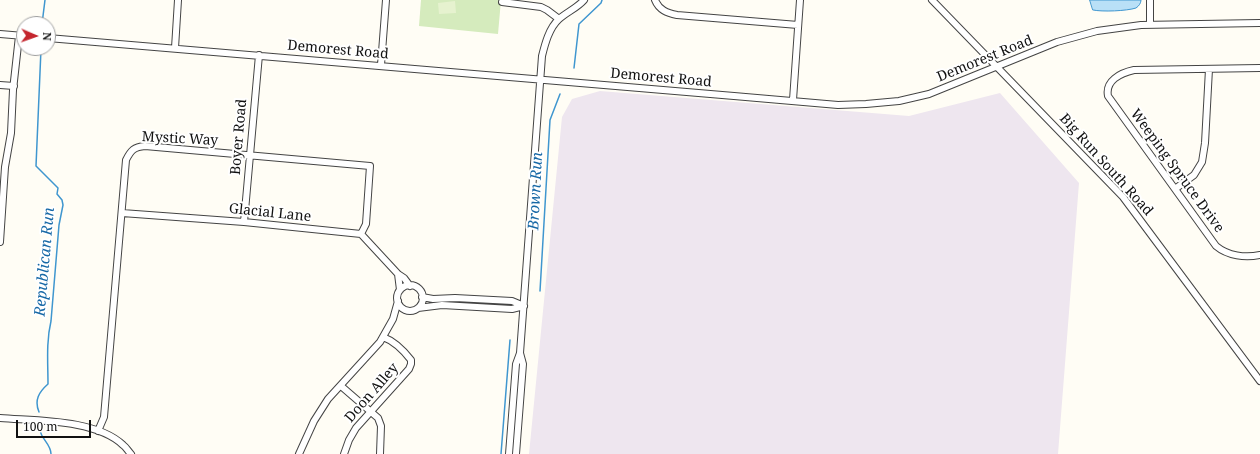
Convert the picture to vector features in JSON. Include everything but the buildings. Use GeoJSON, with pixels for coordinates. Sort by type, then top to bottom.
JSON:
{"type":"FeatureCollection","features":[{"type":"Feature","properties":{"kind":"street"},"geometry":{"type":"LineString","coordinates":[[175,48],[178,0]]}},
{"type":"Feature","properties":{"kind":"street"},"geometry":{"type":"LineString","coordinates":[[381,65],[386,0]]}},
{"type":"Feature","properties":{"kind":"street"},"geometry":{"type":"LineString","coordinates":[[509,454],[516,364],[520,353],[524,306],[542,56],[551,31],[559,19],[578,7],[584,0]]}},
{"type":"Feature","properties":{"kind":"street"},"geometry":{"type":"LineString","coordinates":[[793,100],[800,0]]}},
{"type":"Feature","properties":{"kind":"street","name":"Big Run South Road"},"geometry":{"type":"LineString","coordinates":[[932,0],[1124,197],[1260,381]]}},
{"type":"Feature","properties":{"kind":"street"},"geometry":{"type":"LineString","coordinates":[[1150,0],[1150,25]]}},
{"type":"Feature","properties":{"kind":"street"},"geometry":{"type":"LineString","coordinates":[[502,2],[542,7],[559,19]]}},
{"type":"Feature","properties":{"kind":"street"},"geometry":{"type":"LineString","coordinates":[[656,3],[665,11],[677,15],[798,25]]}},
{"type":"Feature","properties":{"kind":"street","name":"Demorest Road"},"geometry":{"type":"LineString","coordinates":[[56,39],[381,65],[838,105],[899,101],[929,94],[1057,42],[1097,31],[1150,25],[1260,23]]}},
{"type":"Feature","properties":{"kind":"street"},"geometry":{"type":"LineString","coordinates":[[0,34],[16,35]]}},
{"type":"Feature","properties":{"kind":"street","name":"Boyer Road"},"geometry":{"type":"LineString","coordinates":[[244,222],[259,55]]}},
{"type":"Feature","properties":{"kind":"street"},"geometry":{"type":"LineString","coordinates":[[0,242],[5,167],[11,133],[14,86],[19,56]]}},
{"type":"Feature","properties":{"kind":"street"},"geometry":{"type":"LineString","coordinates":[[1175,189],[1194,175],[1202,162],[1205,143],[1209,69],[1260,68]]}},
{"type":"Feature","properties":{"kind":"street","name":"Weeping Spruce Drive"},"geometry":{"type":"LineString","coordinates":[[1209,69],[1127,71],[1108,85],[1108,96],[1216,246],[1221,250],[1235,255],[1260,255]]}},
{"type":"Feature","properties":{"kind":"street"},"geometry":{"type":"LineString","coordinates":[[0,85],[14,86]]}},
{"type":"Feature","properties":{"kind":"street","name":"Mystic Way"},"geometry":{"type":"LineString","coordinates":[[98,431],[104,417],[126,160],[131,151],[138,146],[370,166],[366,224],[361,234]]}},
{"type":"Feature","properties":{"kind":"street","name":"Glacial Lane"},"geometry":{"type":"LineString","coordinates":[[122,213],[244,222],[361,234]]}},
{"type":"Feature","properties":{"kind":"street"},"geometry":{"type":"LineString","coordinates":[[361,234],[410,286]]}},
{"type":"Feature","properties":{"kind":"street"},"geometry":{"type":"LineString","coordinates":[[299,454],[314,421],[328,399],[383,337],[392,319],[398,301],[397,297],[400,290],[398,274]]}},
{"type":"Feature","properties":{"kind":"street"},"geometry":{"type":"LineString","coordinates":[[400,290],[404,287],[410,286],[419,289],[422,301],[418,308]]}},
{"type":"Feature","properties":{"kind":"street"},"geometry":{"type":"LineString","coordinates":[[422,297],[433,299],[455,298],[512,302],[524,306]]}},
{"type":"Feature","properties":{"kind":"street"},"geometry":{"type":"LineString","coordinates":[[398,301],[399,305],[410,311],[418,308],[442,305],[512,309],[524,306]]}},
{"type":"Feature","properties":{"kind":"street"},"geometry":{"type":"LineString","coordinates":[[392,319],[406,310]]}},
{"type":"Feature","properties":{"kind":"street","name":"Doon Alley"},"geometry":{"type":"LineString","coordinates":[[344,454],[348,440],[356,428],[409,370],[411,364],[411,360],[408,356],[390,340],[383,337]]}},
{"type":"Feature","properties":{"kind":"street"},"geometry":{"type":"LineString","coordinates":[[516,454],[523,364],[520,353]]}},
{"type":"Feature","properties":{"kind":"street"},"geometry":{"type":"LineString","coordinates":[[341,386],[378,418],[381,426],[380,454]]}},
{"type":"Feature","properties":{"kind":"street"},"geometry":{"type":"LineString","coordinates":[[0,418],[87,426],[114,438],[131,454]]}},
{"type":"Feature","properties":{"kind":"shaded area"},"geometry":{"type":"Polygon","coordinates":[[[600,91],[909,116],[1000,93],[1079,183],[1058,454],[529,454],[562,117],[572,99],[600,91]]]}},
{"type":"Feature","properties":{"kind":"green space"},"geometry":{"type":"Polygon","coordinates":[[[421,0],[501,0],[498,34],[419,26],[421,0]]]}},
{"type":"Feature","properties":{"kind":"green space"},"geometry":{"type":"Polygon","coordinates":[[[455,1],[456,13],[439,14],[438,3],[455,1]]]}},
{"type":"Feature","properties":{"kind":"water"},"geometry":{"type":"Polygon","coordinates":[[[1090,0],[1141,0],[1141,2],[1136,8],[1127,10],[1097,11],[1093,10],[1090,0]]]}},
{"type":"Feature","properties":{"kind":"waterway","name":"Republican Run"},"geometry":{"type":"LineString","coordinates":[[43,16],[45,0]]}},
{"type":"Feature","properties":{"kind":"waterway","name":"Brown Run"},"geometry":{"type":"LineString","coordinates":[[574,68],[579,24],[601,3],[602,0]]}},
{"type":"Feature","properties":{"kind":"waterway","name":"Republican Run"},"geometry":{"type":"LineString","coordinates":[[39,412],[37,404],[38,396],[48,384],[48,337],[51,321],[59,225],[63,205],[62,200],[57,194],[58,188],[36,166],[41,56]]}},
{"type":"Feature","properties":{"kind":"waterway","name":"Brown Run"},"geometry":{"type":"LineString","coordinates":[[540,291],[550,120],[560,94]]}},
{"type":"Feature","properties":{"kind":"waterway","name":"Brown Run"},"geometry":{"type":"LineString","coordinates":[[501,454],[510,340]]}},
{"type":"Feature","properties":{"kind":"waterway","name":"Republican Run"},"geometry":{"type":"LineString","coordinates":[[40,430],[51,450],[51,454]]}}]}
